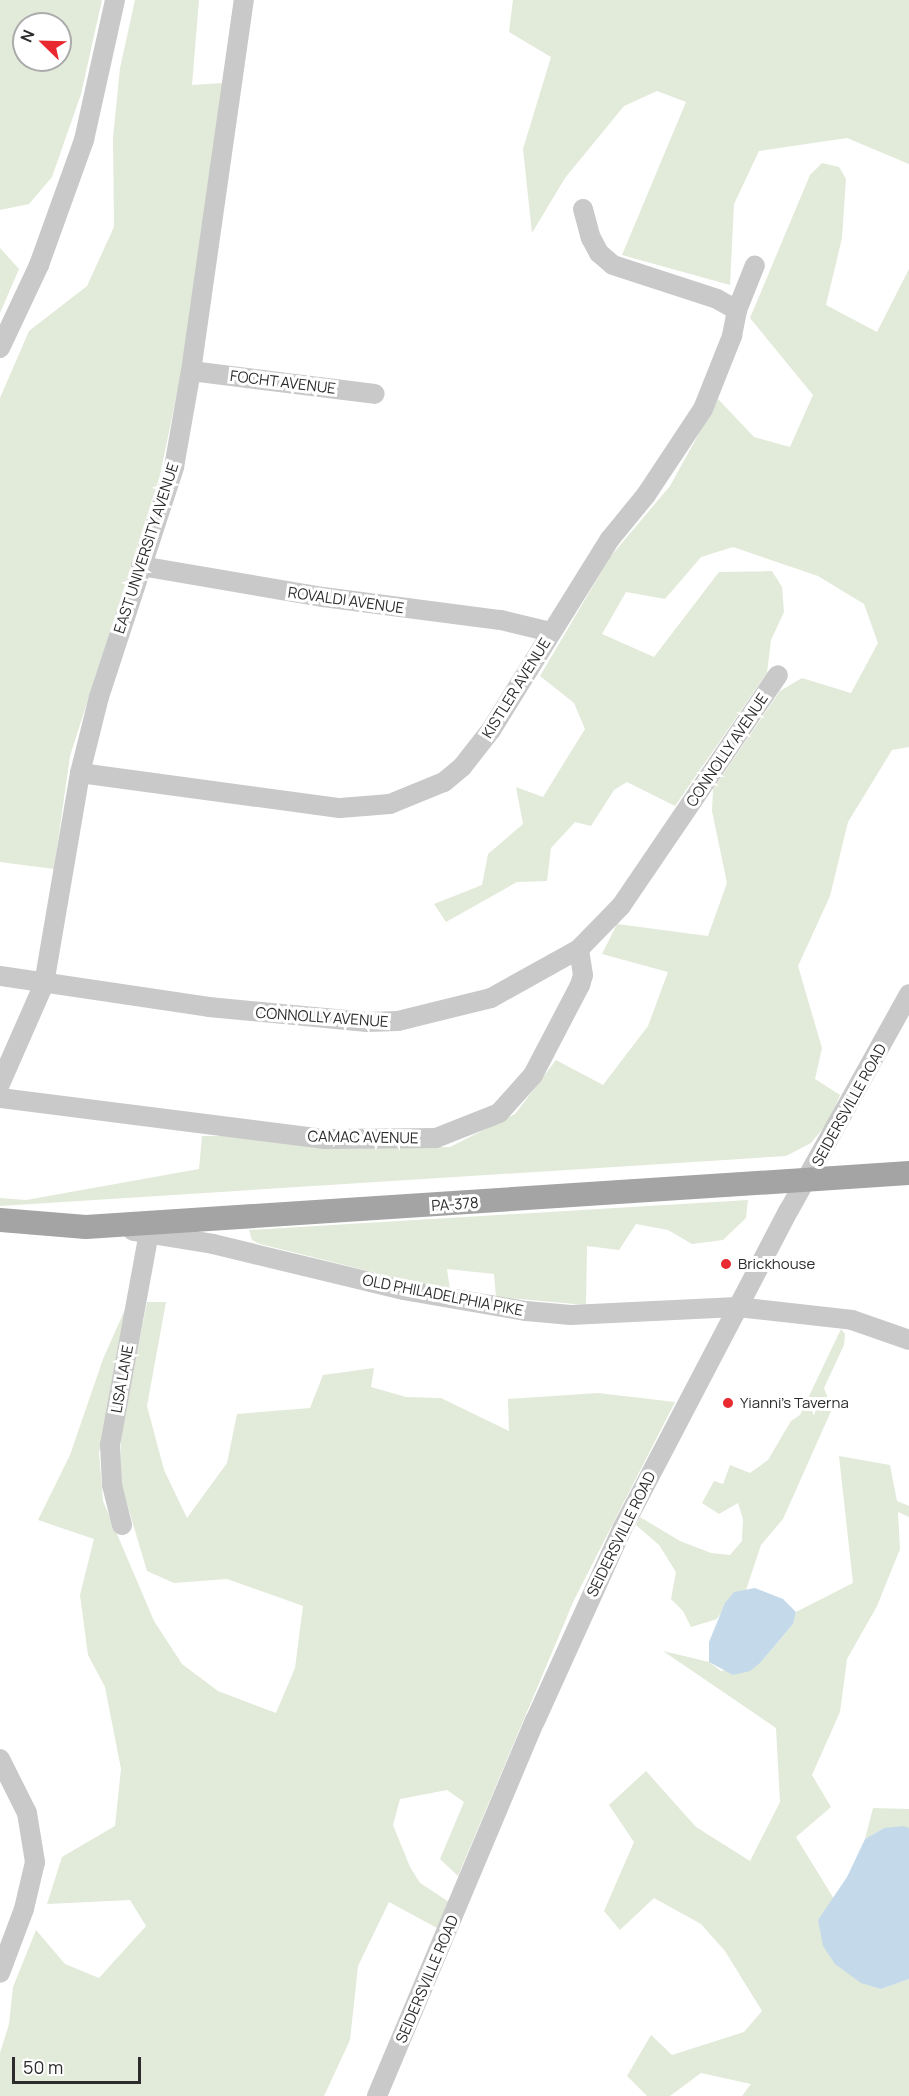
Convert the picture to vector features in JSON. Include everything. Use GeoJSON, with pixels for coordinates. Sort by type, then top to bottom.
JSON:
{"type":"FeatureCollection","features":[{"type":"Feature","properties":{"kind":"main road","name":"PA-378"},"geometry":{"type":"LineString","coordinates":[[0,1220],[86,1227],[909,1173]]}},
{"type":"Feature","properties":{"kind":"street"},"geometry":{"type":"LineString","coordinates":[[0,348],[39,265],[84,140],[115,0]]}},
{"type":"Feature","properties":{"kind":"street","name":"EAST UNIVERSITY AVENUE"},"geometry":{"type":"LineString","coordinates":[[0,1084],[44,984],[80,772],[99,697],[174,468],[191,371],[244,0]]}},
{"type":"Feature","properties":{"kind":"street"},"geometry":{"type":"LineString","coordinates":[[583,209],[591,238],[599,253],[613,265],[717,299],[737,310]]}},
{"type":"Feature","properties":{"kind":"street","name":"KISTLER AVENUE"},"geometry":{"type":"LineString","coordinates":[[80,772],[317,807],[390,804],[444,782],[462,766],[491,730],[610,539],[646,495],[703,409],[732,336],[737,310],[755,265]]}},
{"type":"Feature","properties":{"kind":"street","name":"FOCHT AVENUE"},"geometry":{"type":"LineString","coordinates":[[191,371],[375,394]]}},
{"type":"Feature","properties":{"kind":"street","name":"ROVALDI AVENUE"},"geometry":{"type":"LineString","coordinates":[[141,566],[323,597],[501,620],[551,632]]}},
{"type":"Feature","properties":{"kind":"street","name":"CONNOLLY AVENUE"},"geometry":{"type":"LineString","coordinates":[[0,976],[264,1014],[398,1021],[491,998],[579,949],[621,906],[778,675]]}},
{"type":"Feature","properties":{"kind":"street","name":"CAMAC AVENUE"},"geometry":{"type":"LineString","coordinates":[[0,1098],[326,1139],[435,1138],[498,1113],[534,1075],[580,985],[583,975],[579,949]]}},
{"type":"Feature","properties":{"kind":"street","name":"SEIDERSVILLE ROAD"},"geometry":{"type":"LineString","coordinates":[[377,2096],[589,1600],[737,1308],[909,994]]}},
{"type":"Feature","properties":{"kind":"street","name":"OLD PHILADELPHIA PIKE"},"geometry":{"type":"LineString","coordinates":[[86,1227],[149,1233],[404,1290],[526,1311],[571,1315],[737,1308],[852,1320],[909,1340]]}},
{"type":"Feature","properties":{"kind":"street","name":"LISA LANE"},"geometry":{"type":"LineString","coordinates":[[122,1525],[112,1485],[110,1445],[149,1233]]}},
{"type":"Feature","properties":{"kind":"street"},"geometry":{"type":"LineString","coordinates":[[0,1759],[27,1813],[35,1862],[24,1909],[0,1972]]}},
{"type":"Feature","properties":{"kind":"green space"},"geometry":{"type":"Polygon","coordinates":[[[0,0],[102,0],[81,94],[52,177],[29,204],[0,210],[0,0]]]}},
{"type":"Feature","properties":{"kind":"green space"},"geometry":{"type":"Polygon","coordinates":[[[135,0],[199,0],[192,85],[223,83],[184,360],[160,475],[70,756],[54,869],[0,862],[0,398],[29,331],[87,286],[114,227],[113,138],[120,68],[135,0]]]}},
{"type":"Feature","properties":{"kind":"green space"},"geometry":{"type":"Polygon","coordinates":[[[513,0],[909,0],[909,164],[847,138],[759,151],[734,204],[730,285],[622,255],[686,102],[657,91],[624,106],[565,178],[532,233],[523,149],[551,57],[509,32],[513,0]]]}},
{"type":"Feature","properties":{"kind":"green space"},"geometry":{"type":"Polygon","coordinates":[[[822,163],[839,167],[846,179],[842,238],[826,305],[877,332],[909,269],[909,747],[892,750],[848,822],[830,896],[798,966],[822,1048],[815,1079],[840,1095],[829,1121],[811,1143],[786,1156],[0,1206],[0,1198],[26,1200],[199,1169],[202,1136],[245,1136],[331,1146],[450,1147],[515,1114],[556,1060],[603,1085],[648,1026],[668,972],[602,954],[617,924],[708,936],[727,883],[712,811],[713,789],[780,691],[802,678],[851,693],[878,643],[864,604],[818,576],[733,547],[701,557],[665,599],[626,592],[602,634],[654,657],[719,572],[772,571],[782,587],[784,612],[771,640],[767,673],[675,806],[627,782],[614,790],[591,826],[575,822],[551,848],[547,881],[517,882],[446,922],[434,904],[482,885],[488,854],[523,824],[516,787],[543,797],[585,729],[574,703],[540,676],[610,557],[670,486],[718,399],[754,437],[790,447],[813,395],[750,318],[810,175],[822,163]]]}},
{"type":"Feature","properties":{"kind":"green space"},"geometry":{"type":"Polygon","coordinates":[[[0,248],[19,269],[0,313],[0,248]]]}},
{"type":"Feature","properties":{"kind":"green space"},"geometry":{"type":"Polygon","coordinates":[[[748,1200],[746,1218],[723,1240],[692,1244],[668,1230],[636,1224],[619,1250],[587,1246],[586,1305],[496,1297],[494,1274],[447,1269],[450,1289],[401,1279],[260,1244],[252,1240],[249,1230],[748,1200]]]}},
{"type":"Feature","properties":{"kind":"green space"},"geometry":{"type":"Polygon","coordinates":[[[130,1298],[99,1453],[103,1501],[154,1621],[182,1664],[218,1691],[276,1713],[295,1668],[303,1606],[227,1579],[174,1583],[147,1571],[120,1480],[121,1434],[147,1302],[166,1302],[147,1406],[164,1470],[187,1518],[227,1463],[237,1414],[310,1408],[323,1375],[374,1368],[371,1387],[406,1397],[441,1398],[509,1431],[508,1399],[598,1393],[675,1402],[574,1600],[458,1876],[440,1859],[464,1802],[447,1790],[400,1799],[393,1825],[410,1867],[420,1883],[449,1902],[439,1929],[389,1902],[358,1966],[350,2040],[324,2096],[0,2096],[0,2053],[9,2024],[13,1987],[36,1930],[65,1964],[99,1978],[146,1926],[130,1900],[47,1904],[62,1857],[115,1826],[121,1769],[105,1687],[88,1655],[80,1595],[94,1539],[38,1520],[70,1455],[103,1359],[130,1298]]]}},
{"type":"Feature","properties":{"kind":"green space"},"geometry":{"type":"Polygon","coordinates":[[[841,1329],[845,1334],[844,1345],[824,1388],[832,1409],[783,1519],[761,1545],[746,1590],[734,1593],[717,1619],[691,1627],[683,1611],[671,1599],[676,1572],[659,1545],[636,1525],[640,1517],[680,1541],[711,1553],[730,1555],[742,1541],[743,1519],[738,1503],[719,1514],[702,1503],[714,1481],[723,1484],[730,1465],[750,1473],[768,1460],[791,1421],[800,1415],[841,1329]]]}},
{"type":"Feature","properties":{"kind":"green space"},"geometry":{"type":"Polygon","coordinates":[[[839,1456],[890,1465],[897,1501],[909,1506],[909,1517],[898,1512],[900,1549],[877,1606],[847,1659],[840,1712],[812,1775],[831,1807],[796,1837],[834,1899],[818,1920],[881,1989],[909,1979],[909,2096],[742,2096],[751,2084],[701,2073],[670,2096],[647,2096],[627,2076],[651,2035],[672,2055],[744,2032],[762,2011],[725,1951],[701,1924],[654,1898],[620,1930],[604,1911],[634,1842],[609,1805],[646,1771],[696,1827],[750,1861],[780,1802],[776,1728],[663,1651],[709,1662],[721,1671],[760,1663],[793,1624],[796,1612],[853,1583],[839,1456]]]}},
{"type":"Feature","properties":{"kind":"green space"},"geometry":{"type":"Polygon","coordinates":[[[873,1808],[909,1809],[909,1828],[884,1828],[865,1839],[873,1808]]]}},
{"type":"Feature","properties":{"kind":"water"},"geometry":{"type":"Polygon","coordinates":[[[755,1588],[783,1599],[796,1612],[793,1624],[760,1663],[750,1671],[733,1675],[709,1662],[709,1642],[725,1603],[734,1592],[755,1588]]]}},
{"type":"Feature","properties":{"kind":"water"},"geometry":{"type":"Polygon","coordinates":[[[903,1826],[909,1828],[909,1979],[881,1989],[861,1983],[835,1964],[823,1946],[818,1920],[847,1877],[865,1839],[884,1828],[903,1826]]]}},
{"type":"Feature","properties":{"kind":"place","name":"Brickhouse"},"geometry":{"type":"Point","coordinates":[726,1264]}},
{"type":"Feature","properties":{"kind":"place","name":"Yianni's Taverna"},"geometry":{"type":"Point","coordinates":[728,1403]}}]}
